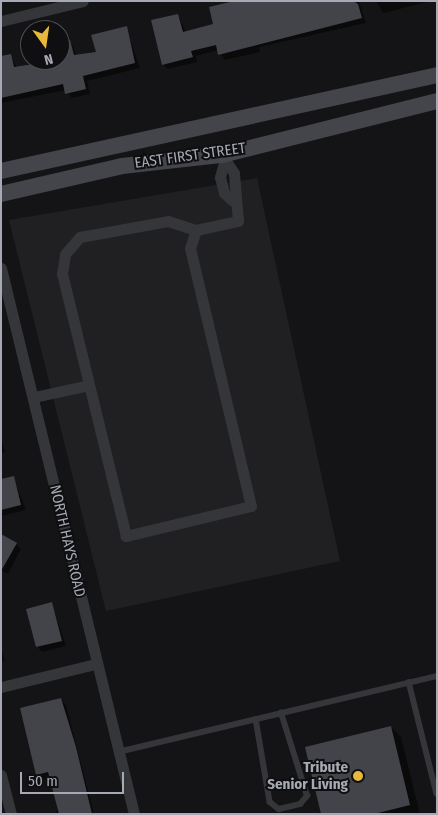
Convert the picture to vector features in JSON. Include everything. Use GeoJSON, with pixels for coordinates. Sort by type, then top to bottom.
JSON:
{"type":"FeatureCollection","features":[{"type":"Feature","properties":{"kind":"main road","name":"EAST FIRST STREET"},"geometry":{"type":"LineString","coordinates":[[1,171],[214,127],[437,75]]}},
{"type":"Feature","properties":{"kind":"main road","name":"EAST FIRST STREET"},"geometry":{"type":"LineString","coordinates":[[1,194],[122,166],[223,159],[437,100]]}},
{"type":"Feature","properties":{"kind":"main road"},"geometry":{"type":"LineString","coordinates":[[214,127],[223,159]]}},
{"type":"Feature","properties":{"kind":"street"},"geometry":{"type":"LineString","coordinates":[[1,21],[83,1]]}},
{"type":"Feature","properties":{"kind":"street"},"geometry":{"type":"LineString","coordinates":[[196,230],[190,248],[251,506],[126,536],[62,274],[65,254],[80,237],[168,221],[196,230],[238,221],[233,202],[238,189],[234,173],[223,159]]}},
{"type":"Feature","properties":{"kind":"street","name":"NORTH HAYS ROAD"},"geometry":{"type":"LineString","coordinates":[[1,268],[34,397],[95,664],[134,814]]}},
{"type":"Feature","properties":{"kind":"street"},"geometry":{"type":"LineString","coordinates":[[34,397],[89,385]]}},
{"type":"Feature","properties":{"kind":"street"},"geometry":{"type":"LineString","coordinates":[[1,687],[95,664]]}},
{"type":"Feature","properties":{"kind":"street"},"geometry":{"type":"LineString","coordinates":[[1,775],[11,814]]}},
{"type":"Feature","properties":{"kind":"lane"},"geometry":{"type":"LineString","coordinates":[[118,752],[437,676]]}},
{"type":"Feature","properties":{"kind":"lane"},"geometry":{"type":"LineString","coordinates":[[410,682],[437,794]]}},
{"type":"Feature","properties":{"kind":"lane"},"geometry":{"type":"LineString","coordinates":[[256,719],[270,802],[279,808],[293,805],[307,796],[281,713]]}},
{"type":"Feature","properties":{"kind":"shaded area"},"geometry":{"type":"Polygon","coordinates":[[[257,178],[340,561],[106,611],[9,220],[257,178]]]}},
{"type":"Feature","properties":{"kind":"building"},"geometry":{"type":"Polygon","coordinates":[[[234,1],[353,1],[358,4],[362,18],[218,55],[216,45],[191,51],[193,57],[162,65],[151,20],[178,14],[183,32],[213,24],[209,7],[234,1]]]}},
{"type":"Feature","properties":{"kind":"building"},"geometry":{"type":"Polygon","coordinates":[[[127,26],[135,63],[83,76],[86,89],[65,94],[63,84],[1,98],[1,56],[11,54],[14,67],[20,66],[20,70],[70,70],[70,40],[74,55],[96,52],[91,35],[127,26]]]}},
{"type":"Feature","properties":{"kind":"building"},"geometry":{"type":"Polygon","coordinates":[[[14,476],[21,505],[1,510],[1,479],[14,476]]]}},
{"type":"Feature","properties":{"kind":"building"},"geometry":{"type":"Polygon","coordinates":[[[1,534],[17,543],[1,571],[1,534]]]}},
{"type":"Feature","properties":{"kind":"building"},"geometry":{"type":"Polygon","coordinates":[[[52,602],[62,641],[36,647],[26,609],[52,602]]]}},
{"type":"Feature","properties":{"kind":"building"},"geometry":{"type":"Polygon","coordinates":[[[61,698],[76,747],[92,814],[59,814],[48,772],[36,775],[20,708],[61,698]]]}},
{"type":"Feature","properties":{"kind":"building","name":"Tribute Senior Living"},"geometry":{"type":"Polygon","coordinates":[[[391,726],[410,805],[374,814],[321,814],[305,747],[391,726]]]}},
{"type":"Feature","properties":{"kind":"place","name":"Tribute Senior Living"},"geometry":{"type":"Point","coordinates":[358,776]}}]}
